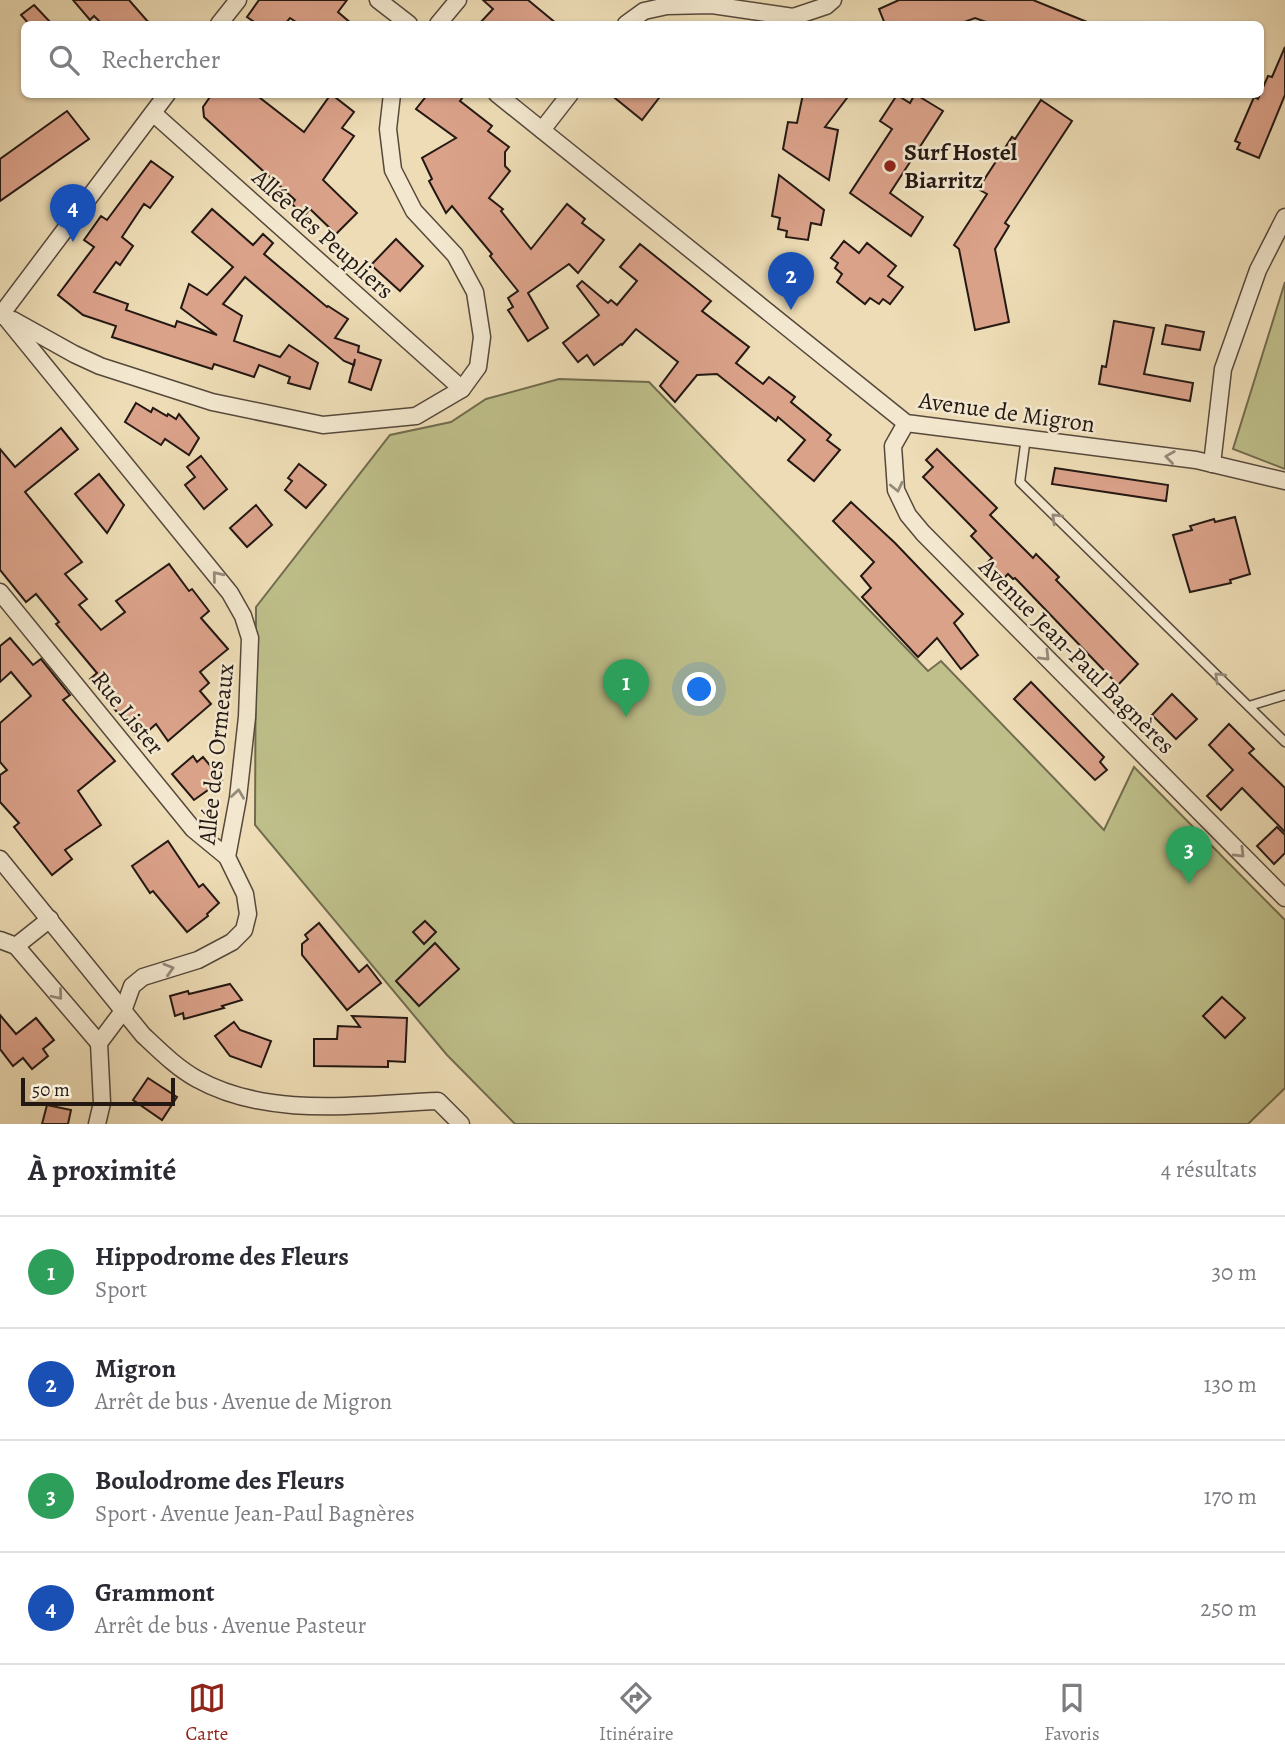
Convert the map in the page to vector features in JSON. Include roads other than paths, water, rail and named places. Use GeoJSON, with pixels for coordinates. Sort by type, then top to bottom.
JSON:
{"type":"FeatureCollection","features":[{"type":"Feature","properties":{"kind":"street"},"geometry":{"type":"LineString","coordinates":[[221,21],[237,0]]}},
{"type":"Feature","properties":{"kind":"street"},"geometry":{"type":"LineString","coordinates":[[378,0],[405,21]]}},
{"type":"Feature","properties":{"kind":"street"},"geometry":{"type":"LineString","coordinates":[[440,21],[458,0]]}},
{"type":"Feature","properties":{"kind":"street"},"geometry":{"type":"LineString","coordinates":[[630,21],[644,11],[667,5],[712,5],[793,17],[826,6],[833,0]]}},
{"type":"Feature","properties":{"kind":"street"},"geometry":{"type":"LineString","coordinates":[[164,98],[1,315],[100,366],[212,402],[323,425],[416,416],[462,390],[478,367],[482,337],[474,292],[455,255],[414,211],[393,170],[388,129],[392,98]]}},
{"type":"Feature","properties":{"kind":"street","name":"Avenue de Migron"},"geometry":{"type":"LineString","coordinates":[[502,98],[906,423],[1212,464],[1285,481]]}},
{"type":"Feature","properties":{"kind":"street"},"geometry":{"type":"LineString","coordinates":[[542,130],[567,98]]}},
{"type":"Feature","properties":{"kind":"street","name":"Allée des Peupliers"},"geometry":{"type":"LineString","coordinates":[[153,113],[462,390]]}},
{"type":"Feature","properties":{"kind":"street"},"geometry":{"type":"LineString","coordinates":[[1212,464],[1223,369],[1258,270],[1285,217]]}},
{"type":"Feature","properties":{"kind":"street","name":"Allée des Ormeaux"},"geometry":{"type":"LineString","coordinates":[[1,315],[81,407],[230,593],[243,615],[250,638],[247,717],[238,798],[227,857],[245,894],[248,914],[244,930],[232,942],[198,960],[143,977],[132,986],[123,1011]]}},
{"type":"Feature","properties":{"kind":"street","name":"Avenue Jean-Paul Bagnères"},"geometry":{"type":"LineString","coordinates":[[906,423],[893,446],[896,490],[908,515],[1285,898]]}},
{"type":"Feature","properties":{"kind":"street","name":"Rue Lister"},"geometry":{"type":"LineString","coordinates":[[0,592],[193,829],[227,857]]}},
{"type":"Feature","properties":{"kind":"street"},"geometry":{"type":"LineString","coordinates":[[0,859],[143,1035],[167,1058],[196,1079],[235,1095],[278,1104],[348,1105],[438,1101],[461,1124]]}},
{"type":"Feature","properties":{"kind":"street"},"geometry":{"type":"LineString","coordinates":[[16,946],[50,919]]}},
{"type":"Feature","properties":{"kind":"street"},"geometry":{"type":"LineString","coordinates":[[0,940],[16,946],[99,1044],[102,1103],[97,1124]]}},
{"type":"Feature","properties":{"kind":"street"},"geometry":{"type":"LineString","coordinates":[[99,1044],[123,1011]]}},
{"type":"Feature","properties":{"kind":"lane"},"geometry":{"type":"LineString","coordinates":[[1026,437],[1020,482],[1285,742]]}},
{"type":"Feature","properties":{"kind":"lane"},"geometry":{"type":"LineString","coordinates":[[1249,706],[1285,695]]}},
{"type":"Feature","properties":{"kind":"place","name":"Surf Hostel Biarritz"},"geometry":{"type":"Point","coordinates":[890,166]}},
{"type":"Feature","properties":{"kind":"place","name":"Grammont"},"geometry":{"type":"Point","coordinates":[73,242]}},
{"type":"Feature","properties":{"kind":"place","name":"Migron"},"geometry":{"type":"Point","coordinates":[791,310]}},
{"type":"Feature","properties":{"kind":"place","name":"Hippodrome des Fleurs"},"geometry":{"type":"Point","coordinates":[626,717]}},
{"type":"Feature","properties":{"kind":"place","name":"Boulodrome des Fleurs"},"geometry":{"type":"Point","coordinates":[1189,884]}}]}
